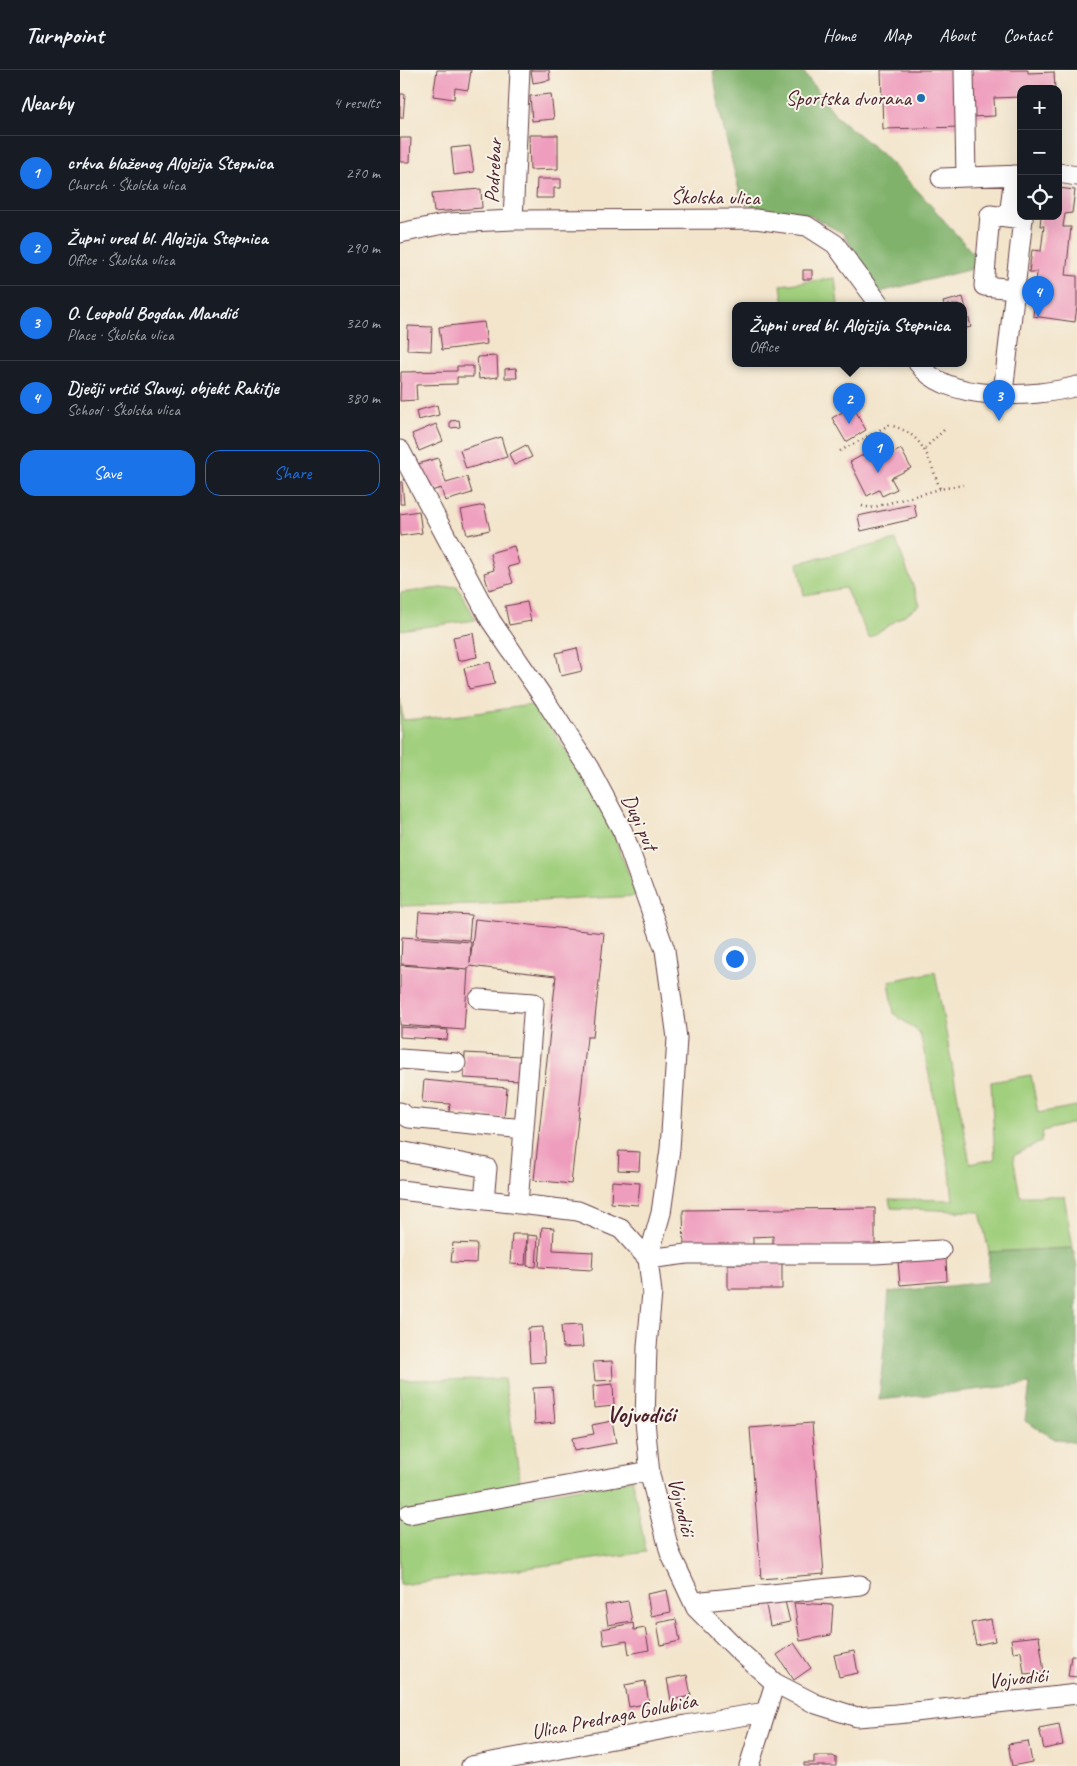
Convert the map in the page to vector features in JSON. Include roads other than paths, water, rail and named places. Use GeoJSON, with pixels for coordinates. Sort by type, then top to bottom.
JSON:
{"type":"FeatureCollection","features":[{"type":"Feature","properties":{"kind":"street","name":"Podrebar"},"geometry":{"type":"LineString","coordinates":[[400,232],[448,223],[514,220],[520,70]]}},
{"type":"Feature","properties":{"kind":"street"},"geometry":{"type":"LineString","coordinates":[[964,70],[966,177]]}},
{"type":"Feature","properties":{"kind":"street"},"geometry":{"type":"LineString","coordinates":[[1062,174],[1077,176]]}},
{"type":"Feature","properties":{"kind":"street"},"geometry":{"type":"LineString","coordinates":[[941,178],[1017,175],[1009,217]]}},
{"type":"Feature","properties":{"kind":"street"},"geometry":{"type":"LineString","coordinates":[[1003,394],[1015,289],[1023,219],[990,215],[984,286],[1015,289]]}},
{"type":"Feature","properties":{"kind":"street","name":"Školska ulica"},"geometry":{"type":"LineString","coordinates":[[514,220],[755,219],[807,226],[835,244],[878,302]]}},
{"type":"Feature","properties":{"kind":"street"},"geometry":{"type":"LineString","coordinates":[[921,367],[924,372],[946,385],[970,391],[1003,394],[1060,391],[1077,386]]}},
{"type":"Feature","properties":{"kind":"street","name":"Dugi put"},"geometry":{"type":"LineString","coordinates":[[400,450],[491,621],[589,768],[623,832],[665,950],[677,1038],[670,1150],[660,1212],[648,1259]]}},
{"type":"Feature","properties":{"kind":"street"},"geometry":{"type":"LineString","coordinates":[[479,999],[534,1003],[518,1204]]}},
{"type":"Feature","properties":{"kind":"street"},"geometry":{"type":"LineString","coordinates":[[400,1059],[456,1063]]}},
{"type":"Feature","properties":{"kind":"street"},"geometry":{"type":"LineString","coordinates":[[400,1112],[409,1118],[524,1129]]}},
{"type":"Feature","properties":{"kind":"street"},"geometry":{"type":"LineString","coordinates":[[400,1150],[487,1168],[484,1200]]}},
{"type":"Feature","properties":{"kind":"street"},"geometry":{"type":"LineString","coordinates":[[400,1190],[578,1211],[621,1230],[648,1259],[687,1254],[876,1254],[941,1250]]}},
{"type":"Feature","properties":{"kind":"street","name":"Vojvodići"},"geometry":{"type":"LineString","coordinates":[[648,1259],[652,1293],[647,1346],[645,1422],[650,1471],[670,1553],[696,1608],[774,1683],[816,1704],[857,1716],[897,1714],[1077,1694]]}},
{"type":"Feature","properties":{"kind":"street"},"geometry":{"type":"LineString","coordinates":[[409,1514],[650,1471]]}},
{"type":"Feature","properties":{"kind":"street"},"geometry":{"type":"LineString","coordinates":[[696,1608],[703,1601],[860,1585]]}},
{"type":"Feature","properties":{"kind":"street"},"geometry":{"type":"LineString","coordinates":[[749,1766],[774,1683]]}},
{"type":"Feature","properties":{"kind":"street","name":"Ulica Predraga Golubića"},"geometry":{"type":"LineString","coordinates":[[471,1766],[686,1724],[766,1712]]}},
{"type":"Feature","properties":{"kind":"place","name":"Sportska dvorana"},"geometry":{"type":"Point","coordinates":[921,98]}},
{"type":"Feature","properties":{"kind":"place","name":"Dječji vrtić Slavuj, objekt Rakitje"},"geometry":{"type":"Point","coordinates":[1038,317]}},
{"type":"Feature","properties":{"kind":"place","name":"O. Leopold Bogdan Mandić"},"geometry":{"type":"Point","coordinates":[999,421]}},
{"type":"Feature","properties":{"kind":"place","name":"Župni ured bl. Alojzija Stepnica"},"geometry":{"type":"Point","coordinates":[849,424]}},
{"type":"Feature","properties":{"kind":"place","name":"crkva blaženog Alojzija Stepnica"},"geometry":{"type":"Point","coordinates":[878,473]}},
{"type":"Feature","properties":{"kind":"district","name":"Vojvodići"},"geometry":{"type":"Point","coordinates":[641,1414]}}]}
